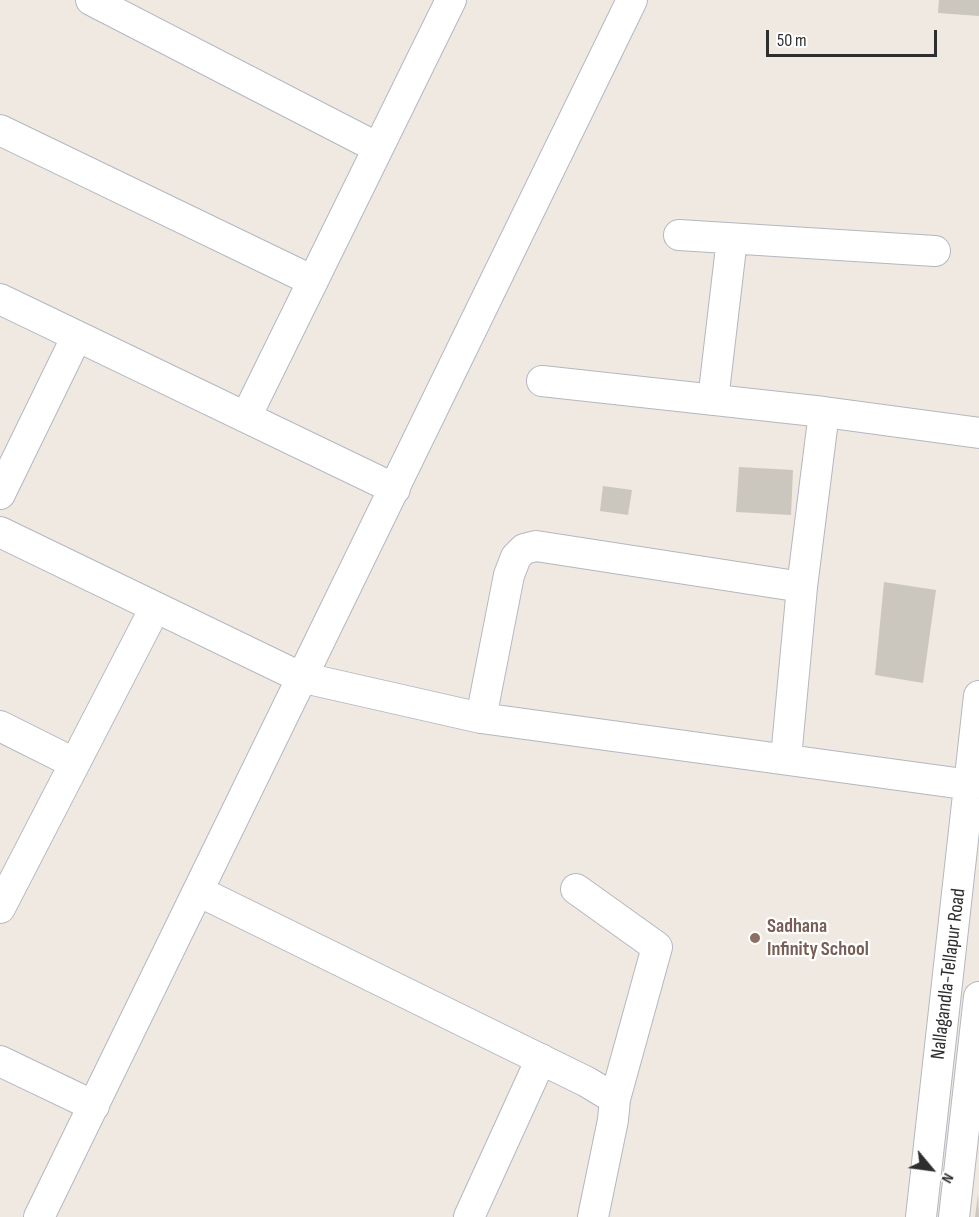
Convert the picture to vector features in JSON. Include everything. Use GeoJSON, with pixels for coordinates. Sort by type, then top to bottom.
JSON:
{"type":"FeatureCollection","features":[{"type":"Feature","properties":{"kind":"street"},"geometry":{"type":"LineString","coordinates":[[91,0],[378,148]]}},
{"type":"Feature","properties":{"kind":"street"},"geometry":{"type":"LineString","coordinates":[[39,1217],[300,677],[395,489],[632,0]]}},
{"type":"Feature","properties":{"kind":"street"},"geometry":{"type":"LineString","coordinates":[[246,417],[449,1]]}},
{"type":"Feature","properties":{"kind":"street"},"geometry":{"type":"LineString","coordinates":[[0,130],[313,280]]}},
{"type":"Feature","properties":{"kind":"street"},"geometry":{"type":"LineString","coordinates":[[679,235],[935,251]]}},
{"type":"Feature","properties":{"kind":"street"},"geometry":{"type":"LineString","coordinates":[[713,400],[732,239]]}},
{"type":"Feature","properties":{"kind":"street"},"geometry":{"type":"LineString","coordinates":[[0,299],[395,489]]}},
{"type":"Feature","properties":{"kind":"street"},"geometry":{"type":"LineString","coordinates":[[0,494],[77,336]]}},
{"type":"Feature","properties":{"kind":"street"},"geometry":{"type":"LineString","coordinates":[[542,381],[824,412],[979,433]]}},
{"type":"Feature","properties":{"kind":"street"},"geometry":{"type":"LineString","coordinates":[[786,758],[802,587],[824,412]]}},
{"type":"Feature","properties":{"kind":"street"},"geometry":{"type":"LineString","coordinates":[[0,532],[300,677],[481,718],[971,785]]}},
{"type":"Feature","properties":{"kind":"street"},"geometry":{"type":"LineString","coordinates":[[481,718],[509,575],[516,557],[524,549],[536,546],[802,587]]}},
{"type":"Feature","properties":{"kind":"street"},"geometry":{"type":"LineString","coordinates":[[2,899],[155,608]]}},
{"type":"Feature","properties":{"kind":"street","name":"Nallagandla-Tellapur Road"},"geometry":{"type":"LineString","coordinates":[[921,1217],[971,785],[979,696]]}},
{"type":"Feature","properties":{"kind":"street"},"geometry":{"type":"LineString","coordinates":[[0,726],[74,763]]}},
{"type":"Feature","properties":{"kind":"street"},"geometry":{"type":"LineString","coordinates":[[576,889],[657,947],[615,1100],[614,1120],[593,1217]]}},
{"type":"Feature","properties":{"kind":"street"},"geometry":{"type":"LineString","coordinates":[[198,891],[587,1082],[615,1100]]}},
{"type":"Feature","properties":{"kind":"street","name":"Nallagandla-Tellapur Road"},"geometry":{"type":"LineString","coordinates":[[954,1217],[979,997]]}},
{"type":"Feature","properties":{"kind":"street"},"geometry":{"type":"LineString","coordinates":[[469,1217],[541,1059]]}},
{"type":"Feature","properties":{"kind":"street"},"geometry":{"type":"LineString","coordinates":[[0,1061],[93,1106]]}},
{"type":"Feature","properties":{"kind":"building"},"geometry":{"type":"Polygon","coordinates":[[[939,0],[979,0],[979,16],[938,13],[939,0]]]}},
{"type":"Feature","properties":{"kind":"building"},"geometry":{"type":"Polygon","coordinates":[[[739,467],[793,470],[791,515],[736,512],[739,467]]]}},
{"type":"Feature","properties":{"kind":"building"},"geometry":{"type":"Polygon","coordinates":[[[603,486],[632,490],[628,515],[600,511],[603,486]]]}},
{"type":"Feature","properties":{"kind":"building"},"geometry":{"type":"Polygon","coordinates":[[[884,582],[936,590],[923,683],[875,675],[884,582]]]}},
{"type":"Feature","properties":{"kind":"building"},"geometry":{"type":"Polygon","coordinates":[[[978,1194],[979,1217],[975,1217],[978,1194]]]}},
{"type":"Feature","properties":{"kind":"place","name":"Sadhana Infinity School"},"geometry":{"type":"Point","coordinates":[755,938]}}]}
